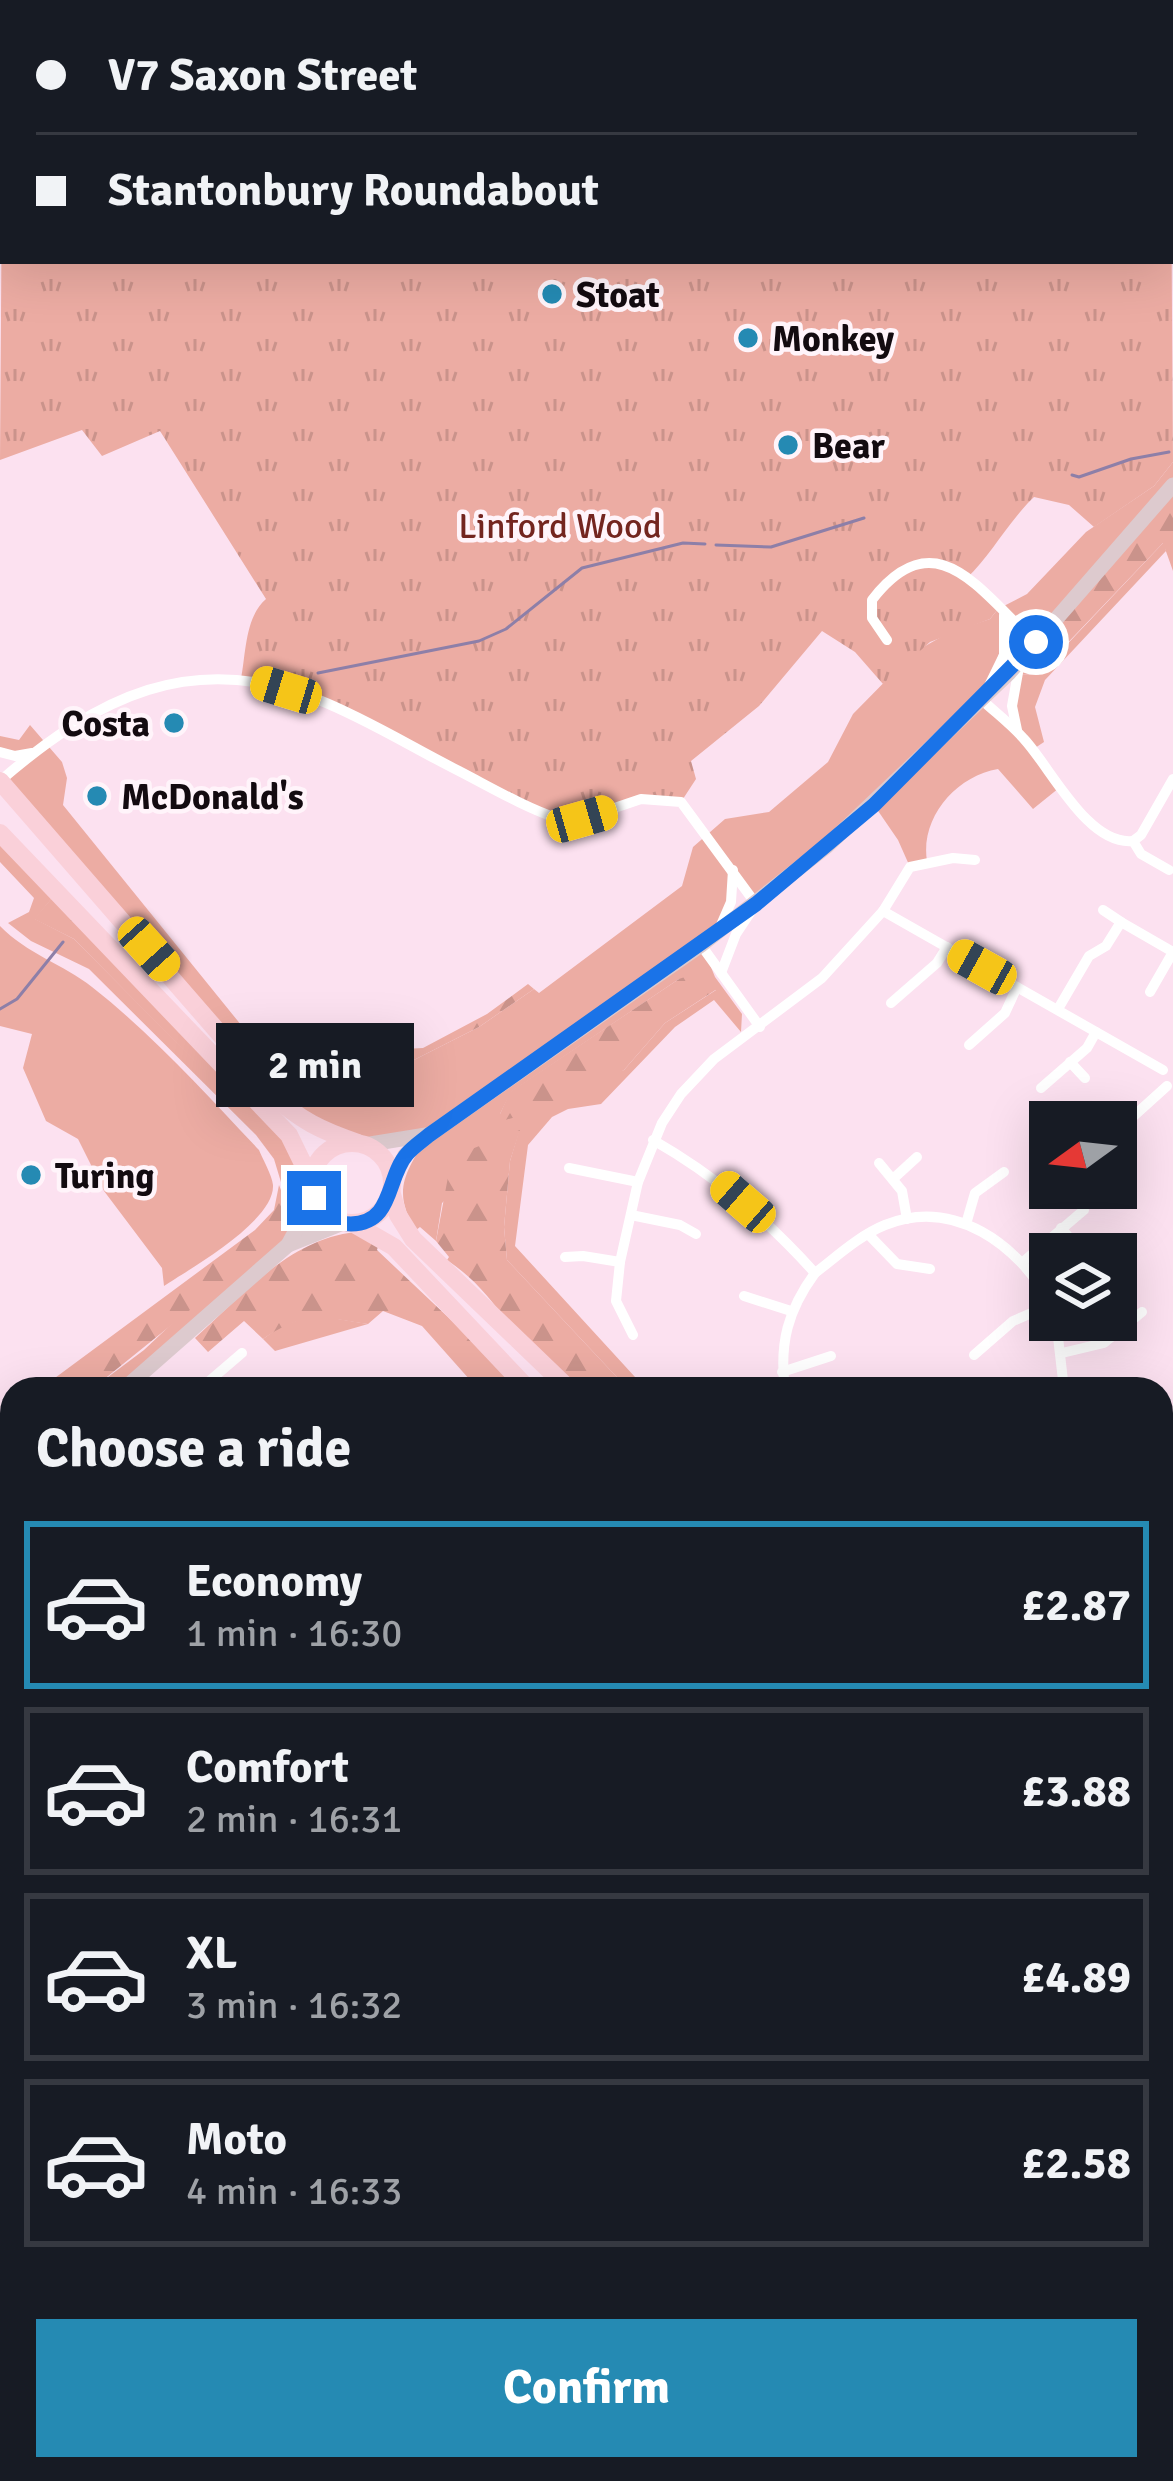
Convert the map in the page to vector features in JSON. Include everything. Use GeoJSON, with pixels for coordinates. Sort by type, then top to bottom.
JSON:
{"type":"FeatureCollection","features":[{"type":"Feature","properties":{"kind":"main road"},"geometry":{"type":"LineString","coordinates":[[0,781],[266,1100]]}},
{"type":"Feature","properties":{"kind":"main road"},"geometry":{"type":"LineString","coordinates":[[0,833],[290,1124],[320,1209],[349,1224],[401,1240],[441,1266],[557,1377]]}},
{"type":"Feature","properties":{"kind":"main road"},"geometry":{"type":"LineString","coordinates":[[290,1124],[361,1144],[384,1159],[401,1240],[423,1275],[516,1377]]}},
{"type":"Feature","properties":{"kind":"main road"},"geometry":{"type":"LineString","coordinates":[[311,1182],[326,1151],[341,1144],[361,1144]]}},
{"type":"Feature","properties":{"kind":"main road"},"geometry":{"type":"LineString","coordinates":[[349,1224],[378,1214],[392,1187]]}},
{"type":"Feature","properties":{"kind":"street"},"geometry":{"type":"LineString","coordinates":[[392,1187],[405,1155],[756,904],[924,757],[1022,658],[1173,485]]}},
{"type":"Feature","properties":{"kind":"street"},"geometry":{"type":"LineString","coordinates":[[887,640],[866,607],[924,561],[946,564],[980,588],[1036,642]]}},
{"type":"Feature","properties":{"kind":"street"},"geometry":{"type":"LineString","coordinates":[[982,700],[1004,655],[1004,615]]}},
{"type":"Feature","properties":{"kind":"street"},"geometry":{"type":"LineString","coordinates":[[1017,733],[1012,706],[1022,658]]}},
{"type":"Feature","properties":{"kind":"street"},"geometry":{"type":"LineString","coordinates":[[0,781],[68,727],[123,696],[188,680],[254,680],[320,700],[559,819],[582,819],[641,799],[681,802],[756,904]]}},
{"type":"Feature","properties":{"kind":"street"},"geometry":{"type":"LineString","coordinates":[[982,700],[1017,733],[1084,816],[1115,841],[1133,841]]}},
{"type":"Feature","properties":{"kind":"street"},"geometry":{"type":"LineString","coordinates":[[0,752],[34,753]]}},
{"type":"Feature","properties":{"kind":"street"},"geometry":{"type":"LineString","coordinates":[[1133,841],[1173,779]]}},
{"type":"Feature","properties":{"kind":"street"},"geometry":{"type":"LineString","coordinates":[[1158,804],[1173,813]]}},
{"type":"Feature","properties":{"kind":"street"},"geometry":{"type":"LineString","coordinates":[[1133,841],[1141,854],[1169,869]]}},
{"type":"Feature","properties":{"kind":"street"},"geometry":{"type":"LineString","coordinates":[[634,1335],[616,1301],[620,1262],[652,1140],[681,1094],[714,1059],[822,978],[883,911],[910,867],[953,858],[974,860]]}},
{"type":"Feature","properties":{"kind":"street"},"geometry":{"type":"LineString","coordinates":[[716,934],[731,902],[733,870]]}},
{"type":"Feature","properties":{"kind":"street"},"geometry":{"type":"LineString","coordinates":[[722,973],[736,934],[756,904]]}},
{"type":"Feature","properties":{"kind":"street"},"geometry":{"type":"LineString","coordinates":[[1103,910],[1173,952],[1150,992]]}},
{"type":"Feature","properties":{"kind":"street"},"geometry":{"type":"LineString","coordinates":[[883,911],[1168,1068],[1162,1081],[1170,1086],[1137,1114]]}},
{"type":"Feature","properties":{"kind":"street"},"geometry":{"type":"LineString","coordinates":[[1058,1009],[1089,956],[1106,946],[1121,922]]}},
{"type":"Feature","properties":{"kind":"street"},"geometry":{"type":"LineString","coordinates":[[701,945],[760,1027]]}},
{"type":"Feature","properties":{"kind":"street"},"geometry":{"type":"LineString","coordinates":[[891,1003],[938,962],[947,947]]}},
{"type":"Feature","properties":{"kind":"street"},"geometry":{"type":"LineString","coordinates":[[969,1045],[1005,1012],[1017,987]]}},
{"type":"Feature","properties":{"kind":"street"},"geometry":{"type":"LineString","coordinates":[[1041,1088],[1087,1048],[1096,1032]]}},
{"type":"Feature","properties":{"kind":"street"},"geometry":{"type":"LineString","coordinates":[[1070,1062],[1085,1078]]}},
{"type":"Feature","properties":{"kind":"street"},"geometry":{"type":"LineString","coordinates":[[361,1144],[439,1129]]}},
{"type":"Feature","properties":{"kind":"street"},"geometry":{"type":"LineString","coordinates":[[652,1140],[720,1182],[766,1221],[814,1274]]}},
{"type":"Feature","properties":{"kind":"street"},"geometry":{"type":"LineString","coordinates":[[894,1178],[917,1156]]}},
{"type":"Feature","properties":{"kind":"street"},"geometry":{"type":"LineString","coordinates":[[879,1163],[902,1191],[907,1219]]}},
{"type":"Feature","properties":{"kind":"street"},"geometry":{"type":"LineString","coordinates":[[569,1168],[638,1182]]}},
{"type":"Feature","properties":{"kind":"street"},"geometry":{"type":"LineString","coordinates":[[966,1224],[976,1193],[1004,1172]]}},
{"type":"Feature","properties":{"kind":"street"},"geometry":{"type":"LineString","coordinates":[[138,1377],[288,1245],[303,1217],[311,1182]]}},
{"type":"Feature","properties":{"kind":"street"},"geometry":{"type":"LineString","coordinates":[[1024,1261],[1084,1210]]}},
{"type":"Feature","properties":{"kind":"street"},"geometry":{"type":"LineString","coordinates":[[631,1215],[680,1225],[696,1234]]}},
{"type":"Feature","properties":{"kind":"street"},"geometry":{"type":"LineString","coordinates":[[783,1377],[782,1341],[790,1311],[814,1274],[868,1234],[907,1219],[966,1224],[1002,1242],[1029,1269]]}},
{"type":"Feature","properties":{"kind":"street"},"geometry":{"type":"LineString","coordinates":[[288,1245],[349,1224]]}},
{"type":"Feature","properties":{"kind":"street"},"geometry":{"type":"LineString","coordinates":[[1061,1228],[1065,1233]]}},
{"type":"Feature","properties":{"kind":"street"},"geometry":{"type":"LineString","coordinates":[[868,1234],[897,1264],[930,1269]]}},
{"type":"Feature","properties":{"kind":"street"},"geometry":{"type":"LineString","coordinates":[[565,1257],[620,1262]]}},
{"type":"Feature","properties":{"kind":"street"},"geometry":{"type":"LineString","coordinates":[[744,1296],[790,1311]]}},
{"type":"Feature","properties":{"kind":"street"},"geometry":{"type":"LineString","coordinates":[[1137,1316],[1142,1312]]}},
{"type":"Feature","properties":{"kind":"street"},"geometry":{"type":"LineString","coordinates":[[974,1355],[1013,1321],[1029,1314]]}},
{"type":"Feature","properties":{"kind":"street"},"geometry":{"type":"LineString","coordinates":[[1060,1341],[1063,1377]]}},
{"type":"Feature","properties":{"kind":"street"},"geometry":{"type":"LineString","coordinates":[[1062,1353],[1107,1341]]}},
{"type":"Feature","properties":{"kind":"street"},"geometry":{"type":"LineString","coordinates":[[214,1377],[242,1353]]}},
{"type":"Feature","properties":{"kind":"street"},"geometry":{"type":"LineString","coordinates":[[782,1372],[830,1356]]}},
{"type":"Feature","properties":{"kind":"green space","name":"Linford Wood"},"geometry":{"type":"Polygon","coordinates":[[[1,264],[1172,264],[1173,462],[1154,486],[1094,527],[1069,505],[1034,497],[967,578],[998,609],[990,619],[930,642],[883,684],[855,652],[822,631],[759,706],[691,761],[696,779],[681,802],[641,799],[605,813],[559,819],[319,700],[241,679],[250,625],[266,599],[160,431],[102,456],[82,430],[0,460],[1,264]]]}},
{"type":"Feature","properties":{"kind":"green space"},"geometry":{"type":"Polygon","coordinates":[[[1173,462],[1173,485],[1036,642],[1006,616],[1006,635],[982,700],[1016,731],[1017,674],[1038,675],[1164,542],[1166,551],[1045,680],[1035,707],[1044,742],[1032,750],[1059,788],[1033,809],[998,769],[968,780],[935,815],[926,845],[927,861],[910,867],[874,805],[756,904],[734,872],[727,914],[702,945],[715,977],[742,1014],[741,1032],[714,1000],[675,1027],[601,1104],[568,1109],[552,1117],[528,1145],[515,1246],[635,1377],[617,1377],[507,1260],[504,1227],[510,1161],[519,1131],[442,1203],[436,1241],[420,1227],[416,1230],[404,1204],[404,1182],[428,1136],[364,1145],[297,1119],[290,1096],[272,1094],[0,781],[31,754],[0,752],[0,736],[19,740],[30,725],[62,762],[67,778],[63,805],[250,1036],[258,1028],[303,1070],[360,1058],[404,1065],[479,1027],[534,989],[539,993],[682,886],[693,847],[725,819],[769,812],[828,762],[853,714],[913,653],[948,633],[990,619],[998,609],[1027,594],[1086,532],[1154,486],[1173,462]],[[679,979],[511,1092],[500,1114],[624,1070],[665,1023],[716,990],[679,979]]]}},
{"type":"Feature","properties":{"kind":"green space"},"geometry":{"type":"Polygon","coordinates":[[[1173,485],[1173,571],[1163,543],[1037,675],[1017,674],[1173,485]]]}},
{"type":"Feature","properties":{"kind":"green space"},"geometry":{"type":"Polygon","coordinates":[[[0,833],[57,892],[35,919],[74,939],[211,1077],[229,1073],[289,1135],[311,1180],[288,1245],[128,1377],[108,1377],[144,1350],[290,1212],[274,1159],[256,1135],[89,969],[31,941],[8,923],[29,912],[34,898],[0,862],[0,833]]]}},
{"type":"Feature","properties":{"kind":"green space"},"geometry":{"type":"Polygon","coordinates":[[[57,892],[229,1073],[211,1078],[74,939],[34,919],[57,892]]]}},
{"type":"Feature","properties":{"kind":"green space"},"geometry":{"type":"Polygon","coordinates":[[[0,926],[92,987],[136,1025],[259,1150],[273,1185],[261,1213],[229,1242],[164,1286],[162,1268],[104,1191],[78,1139],[46,1121],[23,1068],[32,1034],[0,1026],[0,926]]]}},
{"type":"Feature","properties":{"kind":"green space"},"geometry":{"type":"Polygon","coordinates":[[[702,971],[717,989],[665,1023],[624,1070],[565,1103],[505,1120],[500,1114],[510,1092],[679,979],[702,971]]]}},
{"type":"Feature","properties":{"kind":"green space"},"geometry":{"type":"Polygon","coordinates":[[[528,984],[534,989],[479,1027],[404,1065],[360,1058],[303,1070],[291,1055],[423,1048],[487,1014],[528,984]]]}},
{"type":"Feature","properties":{"kind":"green space"},"geometry":{"type":"Polygon","coordinates":[[[520,1130],[510,1161],[504,1227],[507,1260],[617,1377],[557,1377],[525,1346],[479,1286],[447,1260],[436,1241],[448,1177],[464,1152],[520,1130]]]}},
{"type":"Feature","properties":{"kind":"green space"},"geometry":{"type":"Polygon","coordinates":[[[279,1185],[290,1213],[247,1264],[107,1377],[56,1377],[255,1230],[274,1210],[279,1185]]]}},
{"type":"Feature","properties":{"kind":"green space"},"geometry":{"type":"Polygon","coordinates":[[[355,1232],[379,1243],[377,1250],[511,1377],[467,1377],[422,1326],[383,1311],[368,1324],[302,1320],[263,1339],[244,1321],[208,1352],[195,1338],[268,1272],[331,1237],[355,1232]]]}},
{"type":"Feature","properties":{"kind":"green space"},"geometry":{"type":"Polygon","coordinates":[[[314,1315],[368,1324],[275,1351],[263,1339],[281,1326],[314,1315]]]}},
{"type":"Feature","properties":{"kind":"waterway"},"geometry":{"type":"LineString","coordinates":[[1072,475],[1169,452]]}},
{"type":"Feature","properties":{"kind":"waterway"},"geometry":{"type":"LineString","coordinates":[[716,545],[771,547],[864,518]]}},
{"type":"Feature","properties":{"kind":"waterway"},"geometry":{"type":"LineString","coordinates":[[318,673],[479,641],[506,629],[582,568],[683,543],[705,544]]}},
{"type":"Feature","properties":{"kind":"waterway"},"geometry":{"type":"LineString","coordinates":[[0,1009],[17,999],[63,942]]}},
{"type":"Feature","properties":{"kind":"place","name":"Stoat"},"geometry":{"type":"Point","coordinates":[552,294]}},
{"type":"Feature","properties":{"kind":"place","name":"Monkey"},"geometry":{"type":"Point","coordinates":[748,338]}},
{"type":"Feature","properties":{"kind":"place","name":"Bear"},"geometry":{"type":"Point","coordinates":[788,445]}},
{"type":"Feature","properties":{"kind":"place","name":"Costa"},"geometry":{"type":"Point","coordinates":[174,723]}},
{"type":"Feature","properties":{"kind":"place","name":"McDonald's"},"geometry":{"type":"Point","coordinates":[97,796]}},
{"type":"Feature","properties":{"kind":"place","name":"Turing"},"geometry":{"type":"Point","coordinates":[31,1175]}},
{"type":"Feature","properties":{"kind":"route"},"geometry":{"type":"LineString","coordinates":[[314,1198],[320,1209],[344,1223],[367,1221],[378,1214],[387,1204],[405,1155],[756,904],[874,805],[1036,642]]}}]}
